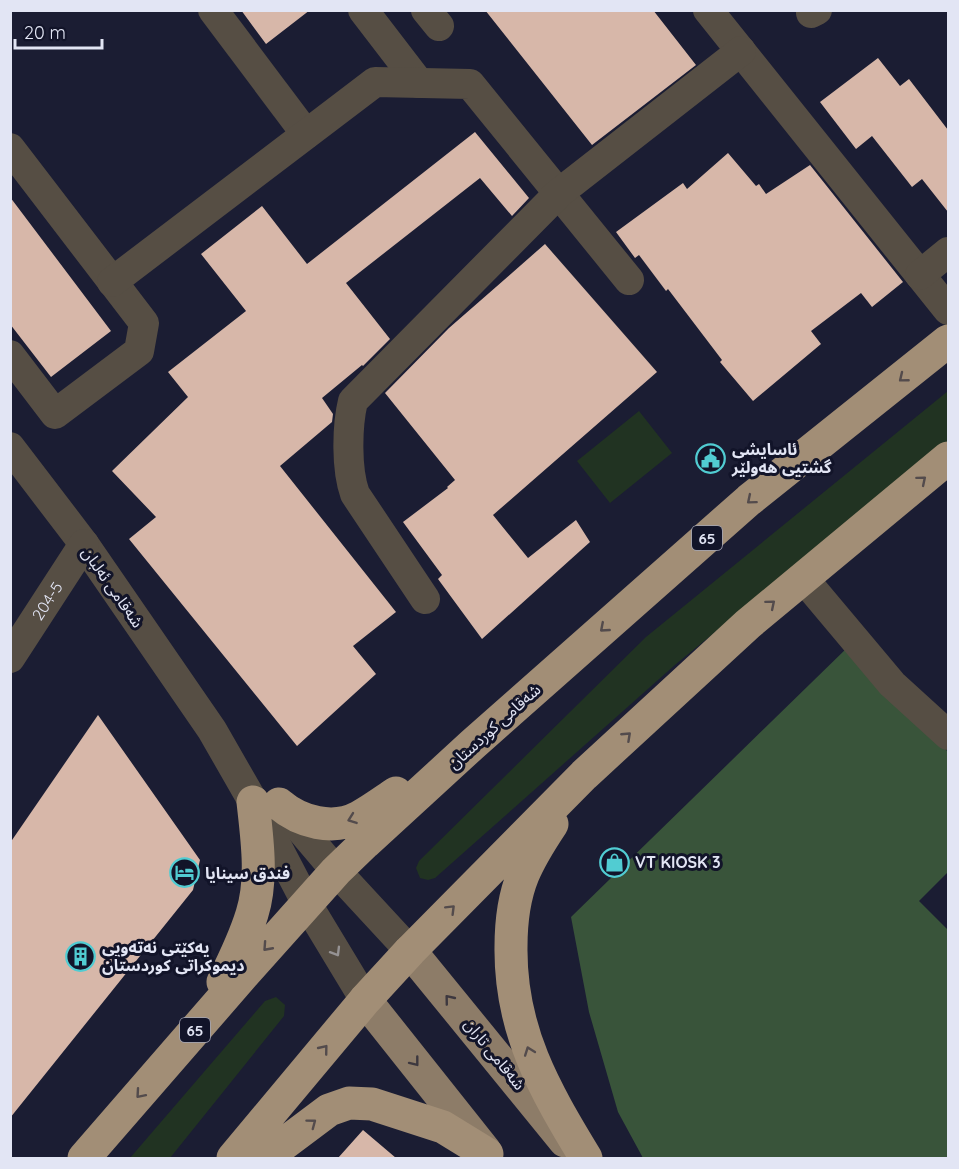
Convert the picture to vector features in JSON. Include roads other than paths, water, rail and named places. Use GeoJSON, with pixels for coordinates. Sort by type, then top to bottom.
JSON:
{"type":"FeatureCollection","features":[{"type":"Feature","properties":{"kind":"highway","name":"شەقامی کوردستان"},"geometry":{"type":"LineString","coordinates":[[84,1158],[336,872],[473,744],[749,500],[948,341]]}},
{"type":"Feature","properties":{"kind":"highway"},"geometry":{"type":"LineString","coordinates":[[233,1158],[365,1000],[410,951],[584,775],[748,624],[948,458]]}},
{"type":"Feature","properties":{"kind":"highway"},"geometry":{"type":"LineString","coordinates":[[177,1051],[209,1010],[232,965],[253,913],[257,889],[257,856],[266,803],[319,824],[347,822],[359,817],[473,744]]}},
{"type":"Feature","properties":{"kind":"highway"},"geometry":{"type":"LineString","coordinates":[[584,775],[522,876],[511,923],[511,972],[517,1015],[531,1057],[556,1110],[586,1158]]}},
{"type":"Feature","properties":{"kind":"highway"},"geometry":{"type":"LineString","coordinates":[[265,1158],[329,1110],[349,1102],[372,1104],[443,1127],[489,1156]]}},
{"type":"Feature","properties":{"kind":"main road","name":"شەقامی تاران"},"geometry":{"type":"LineString","coordinates":[[410,951],[579,1158]]}},
{"type":"Feature","properties":{"kind":"main road"},"geometry":{"type":"LineString","coordinates":[[365,1000],[489,1156]]}},
{"type":"Feature","properties":{"kind":"street"},"geometry":{"type":"LineString","coordinates":[[213,10],[306,135]]}},
{"type":"Feature","properties":{"kind":"street"},"geometry":{"type":"LineString","coordinates":[[363,10],[419,83]]}},
{"type":"Feature","properties":{"kind":"street"},"geometry":{"type":"LineString","coordinates":[[708,10],[948,310]]}},
{"type":"Feature","properties":{"kind":"street"},"geometry":{"type":"LineString","coordinates":[[425,599],[355,494],[352,484],[349,427],[353,401],[559,193],[741,51]]}},
{"type":"Feature","properties":{"kind":"street"},"geometry":{"type":"LineString","coordinates":[[112,282],[375,82],[470,84],[629,280]]}},
{"type":"Feature","properties":{"kind":"street"},"geometry":{"type":"LineString","coordinates":[[10,148],[144,323],[139,351],[55,414],[10,355]]}},
{"type":"Feature","properties":{"kind":"street"},"geometry":{"type":"LineString","coordinates":[[921,275],[948,252]]}},
{"type":"Feature","properties":{"kind":"street","name":"شەقامی ئەلبان"},"geometry":{"type":"LineString","coordinates":[[10,447],[84,544],[212,730],[266,803],[336,872],[410,951]]}},
{"type":"Feature","properties":{"kind":"street","name":"204-5"},"geometry":{"type":"LineString","coordinates":[[10,658],[84,544]]}},
{"type":"Feature","properties":{"kind":"street"},"geometry":{"type":"LineString","coordinates":[[803,578],[892,684],[948,735]]}},
{"type":"Feature","properties":{"kind":"street","name":"شەقامی ئەلبان"},"geometry":{"type":"LineString","coordinates":[[266,803],[307,904],[365,1000]]}},
{"type":"Feature","properties":{"kind":"place","name":"ئاسایشی گشتیی هەولێر"},"geometry":{"type":"Point","coordinates":[711,458]}},
{"type":"Feature","properties":{"kind":"place","name":"VT KIOSK 3"},"geometry":{"type":"Point","coordinates":[614,862]}},
{"type":"Feature","properties":{"kind":"place","name":"فندق سينايا"},"geometry":{"type":"Point","coordinates":[184,873]}},
{"type":"Feature","properties":{"kind":"place","name":"یه‌كێتی نه‌ته‌ویی دیموكراتی كوردستان"},"geometry":{"type":"Point","coordinates":[81,956]}}]}
